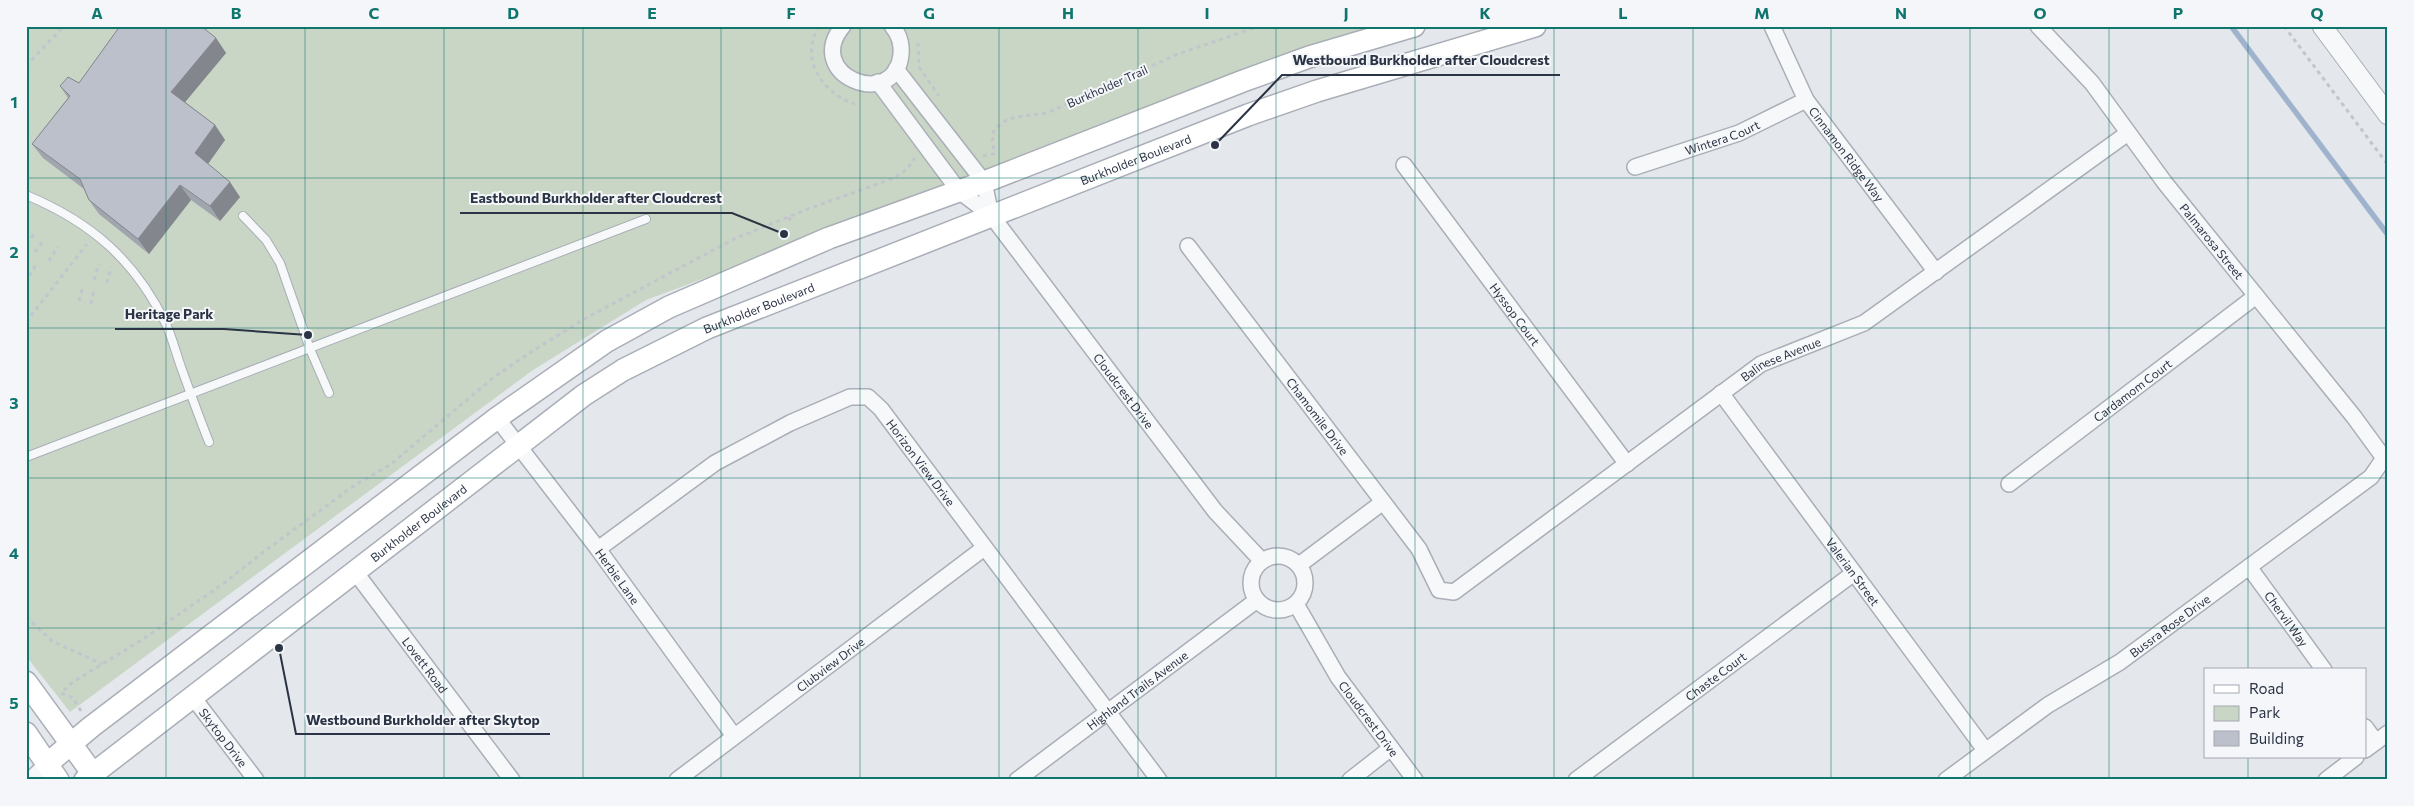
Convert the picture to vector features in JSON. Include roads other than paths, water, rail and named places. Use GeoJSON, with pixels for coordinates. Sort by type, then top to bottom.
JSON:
{"type":"FeatureCollection","features":[{"type":"Feature","properties":{"kind":"main road"},"geometry":{"type":"LineString","coordinates":[[26,733],[53,772],[72,744],[498,418],[607,341],[669,307],[830,238],[984,182],[1243,81],[1309,57],[1414,26]]}},
{"type":"Feature","properties":{"kind":"main road","name":"Burkholder Boulevard"},"geometry":{"type":"LineString","coordinates":[[91,778],[192,696],[356,573],[584,395],[664,348],[707,328],[1257,112],[1317,91],[1536,26]]}},
{"type":"Feature","properties":{"kind":"main road"},"geometry":{"type":"LineString","coordinates":[[26,682],[72,744],[91,778]]}},
{"type":"Feature","properties":{"kind":"street"},"geometry":{"type":"LineString","coordinates":[[843,26],[836,36],[833,45],[836,65],[849,80],[868,84],[888,77],[896,69],[902,48],[892,26]]}},
{"type":"Feature","properties":{"kind":"street","name":"Cinnamon Ridge Way"},"geometry":{"type":"LineString","coordinates":[[1772,26],[1806,100],[1936,272]]}},
{"type":"Feature","properties":{"kind":"street","name":"Palmarosa Street"},"geometry":{"type":"LineString","coordinates":[[2038,26],[2092,83],[2165,183],[2354,417],[2384,458]]}},
{"type":"Feature","properties":{"kind":"street"},"geometry":{"type":"LineString","coordinates":[[2322,26],[2388,115]]}},
{"type":"Feature","properties":{"kind":"street","name":"Cloudcrest Drive"},"geometry":{"type":"LineString","coordinates":[[896,69],[984,182],[991,215]]}},
{"type":"Feature","properties":{"kind":"street","name":"Cloudcrest Drive"},"geometry":{"type":"LineString","coordinates":[[878,82],[959,191],[991,215],[1215,511],[1262,561]]}},
{"type":"Feature","properties":{"kind":"street","name":"Wintera Court"},"geometry":{"type":"LineString","coordinates":[[1635,167],[1739,133],[1806,100]]}},
{"type":"Feature","properties":{"kind":"street","name":"Balinese Avenue"},"geometry":{"type":"LineString","coordinates":[[1439,590],[1454,592],[1761,364],[1864,323],[2128,134]]}},
{"type":"Feature","properties":{"kind":"street","name":"Hyssop Court"},"geometry":{"type":"LineString","coordinates":[[1404,165],[1627,464]]}},
{"type":"Feature","properties":{"kind":"street","name":"Chamomile Drive"},"geometry":{"type":"LineString","coordinates":[[1188,246],[1419,549],[1439,590]]}},
{"type":"Feature","properties":{"kind":"street","name":"Cardamom Court"},"geometry":{"type":"LineString","coordinates":[[2009,484],[2256,296]]}},
{"type":"Feature","properties":{"kind":"street","name":"Valerian Street"},"geometry":{"type":"LineString","coordinates":[[1721,394],[1985,750]]}},
{"type":"Feature","properties":{"kind":"street","name":"Horizon View Drive"},"geometry":{"type":"LineString","coordinates":[[598,549],[715,463],[790,423],[850,397],[868,397],[881,410],[1159,780]]}},
{"type":"Feature","properties":{"kind":"street","name":"Herbie Lane"},"geometry":{"type":"LineString","coordinates":[[498,418],[598,549],[734,736]]}},
{"type":"Feature","properties":{"kind":"street","name":"Bussra Rose Drive"},"geometry":{"type":"LineString","coordinates":[[1946,780],[2048,705],[2120,662],[2371,477],[2384,458]]}},
{"type":"Feature","properties":{"kind":"street"},"geometry":{"type":"LineString","coordinates":[[1299,566],[1383,502]]}},
{"type":"Feature","properties":{"kind":"street","name":"Clubview Drive"},"geometry":{"type":"LineString","coordinates":[[677,780],[984,548]]}},
{"type":"Feature","properties":{"kind":"street"},"geometry":{"type":"LineString","coordinates":[[1271,556],[1282,556],[1291,559],[1299,566],[1305,578],[1304,592],[1296,604],[1286,609],[1276,610],[1265,607],[1257,600],[1252,590],[1251,580],[1255,569],[1262,561],[1271,556]]}},
{"type":"Feature","properties":{"kind":"street","name":"Chervil Way"},"geometry":{"type":"LineString","coordinates":[[2249,567],[2323,668]]}},
{"type":"Feature","properties":{"kind":"street","name":"Lovett Road"},"geometry":{"type":"LineString","coordinates":[[356,573],[512,780]]}},
{"type":"Feature","properties":{"kind":"street","name":"Chaste Court"},"geometry":{"type":"LineString","coordinates":[[1576,780],[1854,573]]}},
{"type":"Feature","properties":{"kind":"street","name":"Highland Trails Avenue"},"geometry":{"type":"LineString","coordinates":[[1017,780],[1107,710],[1257,600]]}},
{"type":"Feature","properties":{"kind":"street","name":"Cloudcrest Drive"},"geometry":{"type":"LineString","coordinates":[[1296,604],[1338,677],[1415,780]]}},
{"type":"Feature","properties":{"kind":"street","name":"Skytop Drive"},"geometry":{"type":"LineString","coordinates":[[192,696],[256,780]]}},
{"type":"Feature","properties":{"kind":"street"},"geometry":{"type":"LineString","coordinates":[[2366,728],[2376,742]]}},
{"type":"Feature","properties":{"kind":"street"},"geometry":{"type":"LineString","coordinates":[[1350,780],[1390,748]]}},
{"type":"Feature","properties":{"kind":"street"},"geometry":{"type":"LineString","coordinates":[[2326,780],[2355,758]]}},
{"type":"Feature","properties":{"kind":"street"},"geometry":{"type":"LineString","coordinates":[[30,780],[53,772]]}},
{"type":"Feature","properties":{"kind":"lane"},"geometry":{"type":"LineString","coordinates":[[26,195],[54,207],[95,234],[120,255],[145,287],[166,325],[209,442]]}},
{"type":"Feature","properties":{"kind":"lane"},"geometry":{"type":"LineString","coordinates":[[244,216],[266,240],[280,263],[310,349],[329,393]]}},
{"type":"Feature","properties":{"kind":"lane"},"geometry":{"type":"LineString","coordinates":[[26,457],[646,218]]}},
{"type":"Feature","properties":{"kind":"waterway"},"geometry":{"type":"LineString","coordinates":[[2231,26],[2388,235]]}},
{"type":"Feature","properties":{"kind":"place","name":"Westbound Burkholder after Cloudcrest"},"geometry":{"type":"Point","coordinates":[1215,145]}},
{"type":"Feature","properties":{"kind":"place","name":"Eastbound Burkholder after Cloudcrest"},"geometry":{"type":"Point","coordinates":[784,234]}},
{"type":"Feature","properties":{"kind":"place","name":"Heritage Park"},"geometry":{"type":"Point","coordinates":[308,335]}},
{"type":"Feature","properties":{"kind":"place","name":"Westbound Burkholder after Skytop"},"geometry":{"type":"Point","coordinates":[279,648]}}]}
